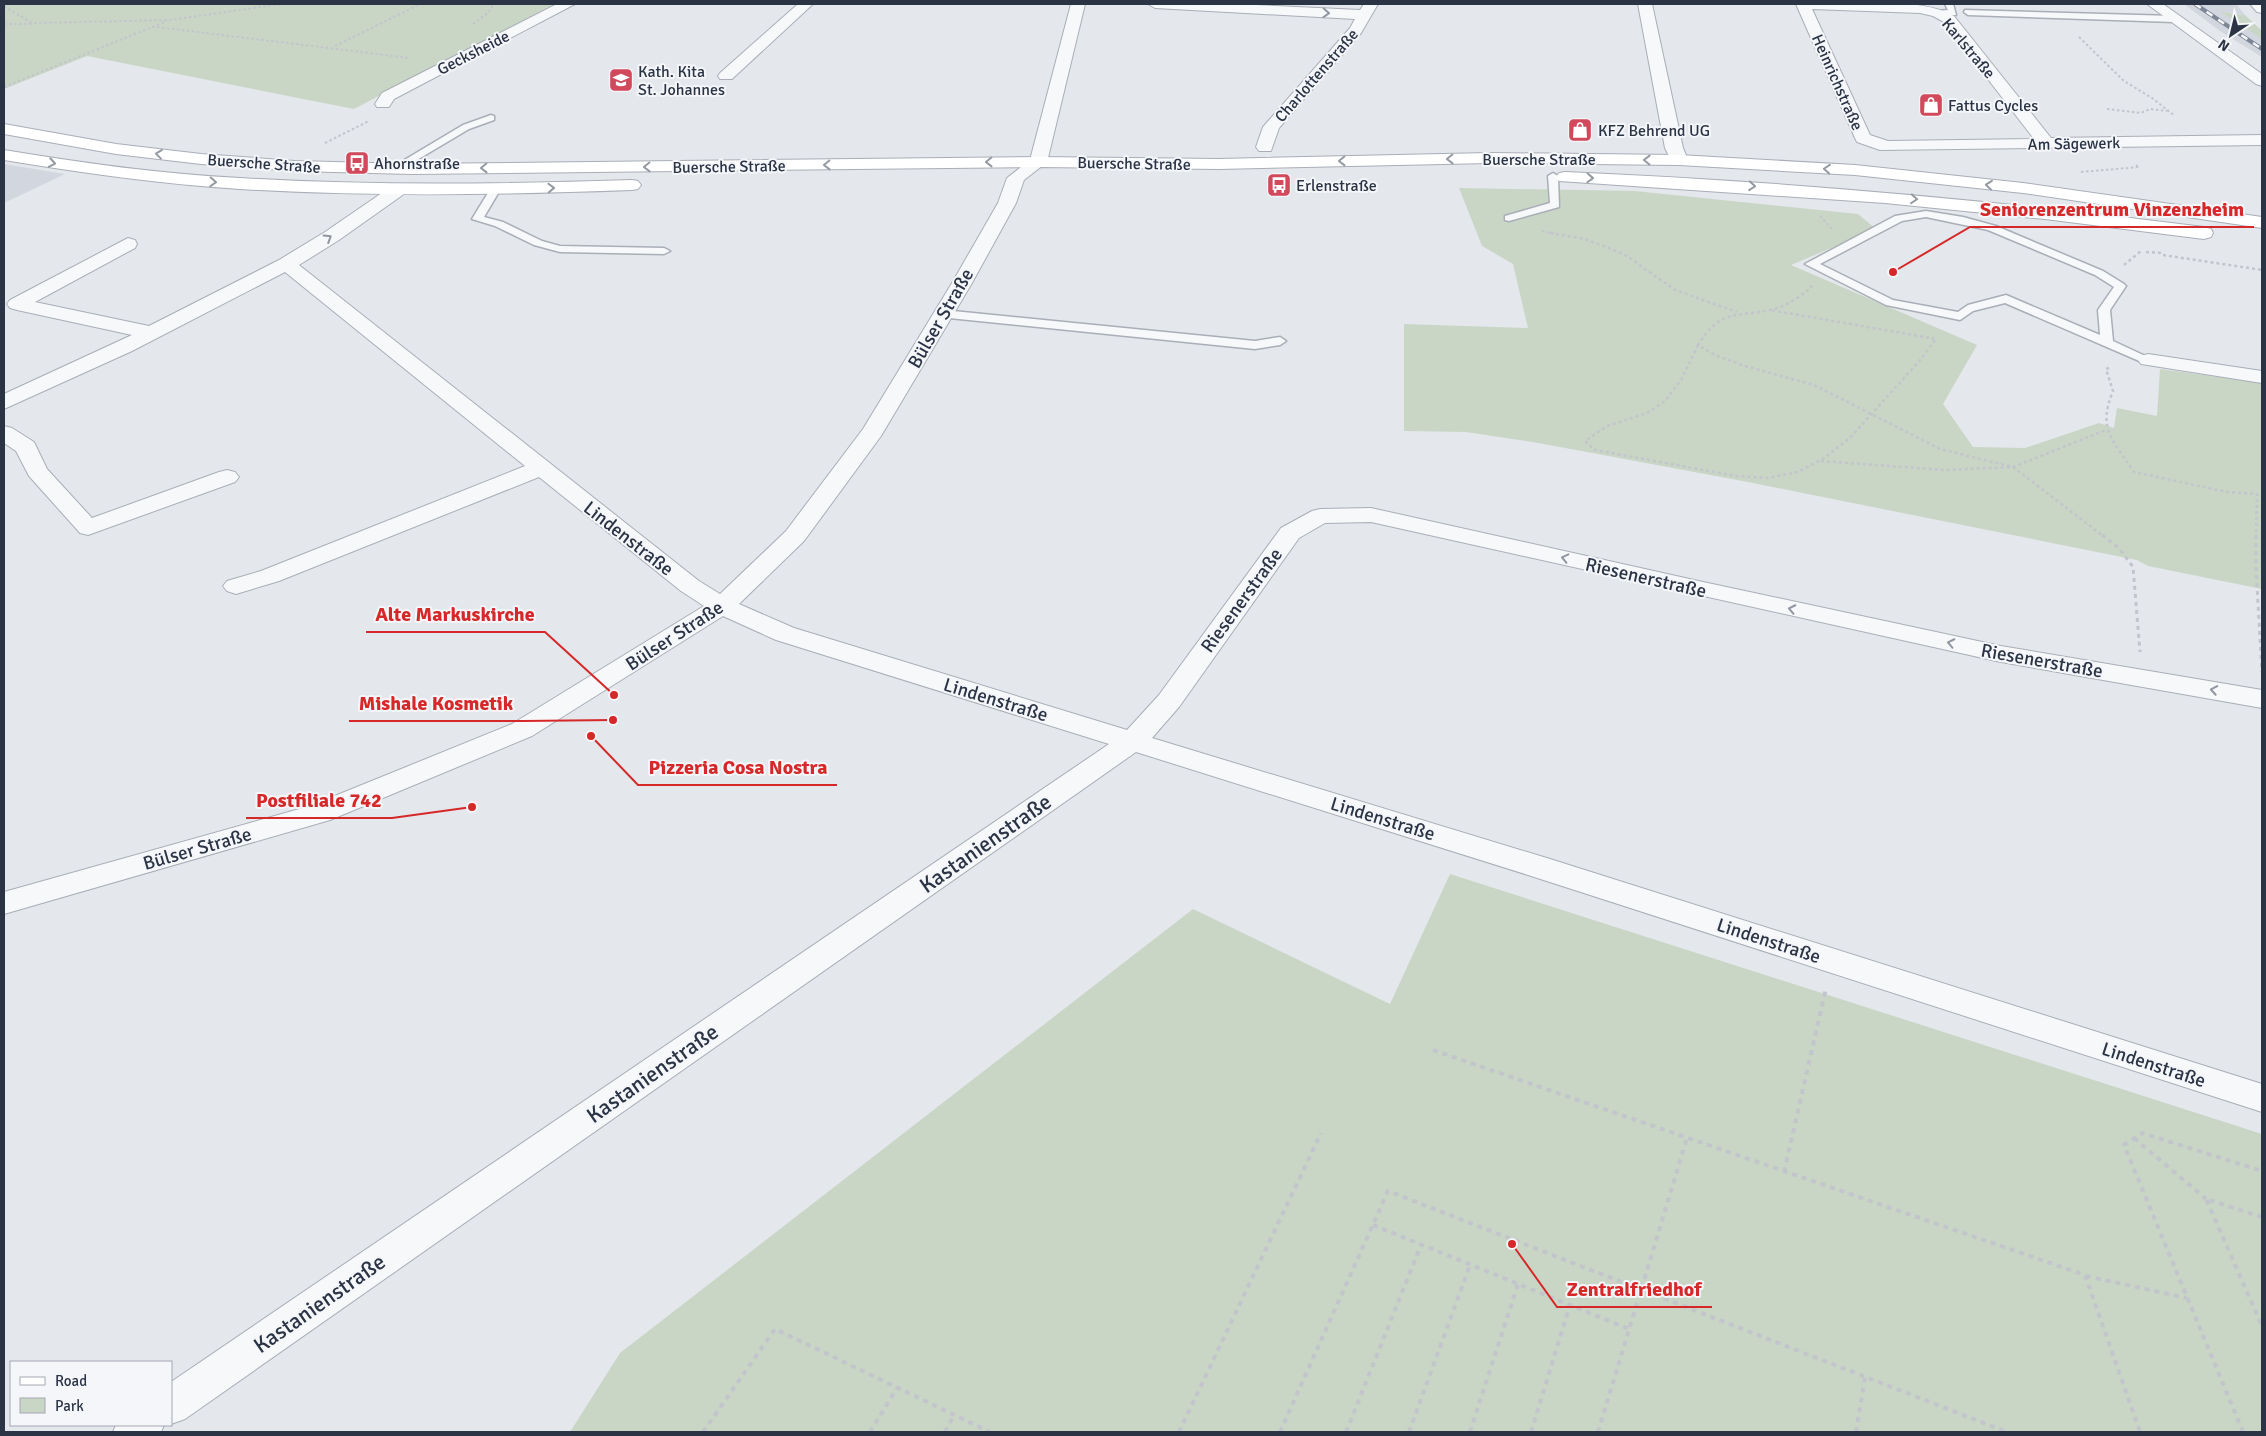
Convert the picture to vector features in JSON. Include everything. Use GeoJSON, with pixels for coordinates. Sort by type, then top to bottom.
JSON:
{"type":"FeatureCollection","features":[{"type":"Feature","properties":{"kind":"main road","name":"Buersche Straße"},"geometry":{"type":"LineString","coordinates":[[4,129],[116,149],[201,159],[295,166],[396,168],[1038,162],[1219,164],[1490,158],[1679,160],[1855,170],[2023,188],[2262,223]]}},
{"type":"Feature","properties":{"kind":"main road","name":"Buersche Straße"},"geometry":{"type":"LineString","coordinates":[[4,155],[85,169],[193,180],[317,188],[496,190],[650,184]]}},
{"type":"Feature","properties":{"kind":"main road","name":"Buersche Straße"},"geometry":{"type":"LineString","coordinates":[[717,183],[1016,178],[1107,180],[1493,175]]}},
{"type":"Feature","properties":{"kind":"main road","name":"Buersche Straße"},"geometry":{"type":"LineString","coordinates":[[1533,176],[1673,181],[1899,198],[2080,216],[2221,236]]}},
{"type":"Feature","properties":{"kind":"street","name":"Gecksheide"},"geometry":{"type":"LineString","coordinates":[[383,104],[388,96],[568,4]]}},
{"type":"Feature","properties":{"kind":"street"},"geometry":{"type":"LineString","coordinates":[[726,76],[806,4]]}},
{"type":"Feature","properties":{"kind":"street"},"geometry":{"type":"LineString","coordinates":[[1016,178],[1038,162],[1078,4]]}},
{"type":"Feature","properties":{"kind":"street"},"geometry":{"type":"LineString","coordinates":[[1155,4],[1368,10]]}},
{"type":"Feature","properties":{"kind":"street"},"geometry":{"type":"LineString","coordinates":[[1645,4],[1674,148],[1679,160]]}},
{"type":"Feature","properties":{"kind":"street","name":"Karlstraße"},"geometry":{"type":"LineString","coordinates":[[1803,4],[1920,10],[1944,8],[1949,19],[2046,143]]}},
{"type":"Feature","properties":{"kind":"street","name":"Heinrichstraße"},"geometry":{"type":"LineString","coordinates":[[1803,4],[1863,138],[1886,146]]}},
{"type":"Feature","properties":{"kind":"street"},"geometry":{"type":"LineString","coordinates":[[2154,4],[2262,81]]}},
{"type":"Feature","properties":{"kind":"street"},"geometry":{"type":"LineString","coordinates":[[2257,4],[2262,10]]}},
{"type":"Feature","properties":{"kind":"street","name":"Charlottenstraße"},"geometry":{"type":"LineString","coordinates":[[1265,147],[1271,127],[1343,46],[1368,10]]}},
{"type":"Feature","properties":{"kind":"street","name":"Am Sägewerk"},"geometry":{"type":"LineString","coordinates":[[1886,146],[2262,140]]}},
{"type":"Feature","properties":{"kind":"street","name":"Bülser Straße"},"geometry":{"type":"LineString","coordinates":[[4,903],[320,812],[513,733],[722,606],[795,536],[873,431],[1007,202],[1016,178]]}},
{"type":"Feature","properties":{"kind":"street"},"geometry":{"type":"LineString","coordinates":[[4,402],[151,333],[286,264],[332,236],[398,190]]}},
{"type":"Feature","properties":{"kind":"street"},"geometry":{"type":"LineString","coordinates":[[128,244],[17,304],[151,333]]}},
{"type":"Feature","properties":{"kind":"street","name":"Lindenstraße"},"geometry":{"type":"LineString","coordinates":[[286,264],[690,586],[722,606],[785,634],[1521,861],[2262,1098]]}},
{"type":"Feature","properties":{"kind":"street"},"geometry":{"type":"LineString","coordinates":[[2148,360],[2262,377]]}},
{"type":"Feature","properties":{"kind":"street"},"geometry":{"type":"LineString","coordinates":[[4,433],[26,447],[37,471],[88,528],[227,477]]}},
{"type":"Feature","properties":{"kind":"street"},"geometry":{"type":"LineString","coordinates":[[236,586],[270,576],[540,468]]}},
{"type":"Feature","properties":{"kind":"street","name":"Riesenerstraße"},"geometry":{"type":"LineString","coordinates":[[1133,741],[1169,701],[1290,533],[1320,516],[1371,515],[1703,590],[2001,654],[2262,699]]}},
{"type":"Feature","properties":{"kind":"street","name":"Kastanienstraße"},"geometry":{"type":"LineString","coordinates":[[172,1404],[1133,741]]}},
{"type":"Feature","properties":{"kind":"lane"},"geometry":{"type":"LineString","coordinates":[[2003,4],[2010,14]]}},
{"type":"Feature","properties":{"kind":"lane"},"geometry":{"type":"LineString","coordinates":[[1968,12],[2174,19]]}},
{"type":"Feature","properties":{"kind":"lane"},"geometry":{"type":"LineString","coordinates":[[396,168],[466,127],[491,118]]}},
{"type":"Feature","properties":{"kind":"lane"},"geometry":{"type":"LineString","coordinates":[[1509,218],[1554,204],[1553,176]]}},
{"type":"Feature","properties":{"kind":"lane"},"geometry":{"type":"LineString","coordinates":[[496,190],[477,219],[500,224],[538,243],[560,249],[664,250]]}},
{"type":"Feature","properties":{"kind":"lane"},"geometry":{"type":"LineString","coordinates":[[1811,264],[1899,218],[1926,214],[1963,220],[1992,228],[2100,273],[2120,286],[2104,310],[2107,342]]}},
{"type":"Feature","properties":{"kind":"lane"},"geometry":{"type":"LineString","coordinates":[[1811,264],[1890,303],[1960,316],[1970,309],[2006,299],[2148,360]]}},
{"type":"Feature","properties":{"kind":"lane"},"geometry":{"type":"LineString","coordinates":[[943,314],[1255,345],[1280,341]]}},
{"type":"Feature","properties":{"kind":"path"},"geometry":{"type":"LineString","coordinates":[[4,24],[170,20],[280,4]]}},
{"type":"Feature","properties":{"kind":"path"},"geometry":{"type":"LineString","coordinates":[[335,47],[420,4]]}},
{"type":"Feature","properties":{"kind":"path"},"geometry":{"type":"LineString","coordinates":[[4,6],[32,24]]}},
{"type":"Feature","properties":{"kind":"path"},"geometry":{"type":"LineString","coordinates":[[2058,15],[2124,81],[2175,116]]}},
{"type":"Feature","properties":{"kind":"path"},"geometry":{"type":"LineString","coordinates":[[4,87],[170,20]]}},
{"type":"Feature","properties":{"kind":"path"},"geometry":{"type":"LineString","coordinates":[[157,26],[335,47],[450,64]]}},
{"type":"Feature","properties":{"kind":"path"},"geometry":{"type":"LineString","coordinates":[[295,166],[331,139],[384,113],[383,104]]}},
{"type":"Feature","properties":{"kind":"path"},"geometry":{"type":"LineString","coordinates":[[2107,109],[2141,113],[2150,109],[2168,111]]}},
{"type":"Feature","properties":{"kind":"path"},"geometry":{"type":"LineString","coordinates":[[1509,218],[1516,225],[1585,239],[1624,254],[1675,290],[1737,313]]}},
{"type":"Feature","properties":{"kind":"path"},"geometry":{"type":"LineString","coordinates":[[2160,254],[2262,270]]}},
{"type":"Feature","properties":{"kind":"path"},"geometry":{"type":"LineString","coordinates":[[1770,310],[1936,339],[1931,350],[1901,379],[1874,414],[1820,461],[1790,474],[1774,477],[1745,477],[1595,450],[1585,441],[1607,426],[1646,413],[1665,401],[1680,380],[1708,328],[1720,319],[1737,313],[1770,310],[1790,304],[1811,288],[1811,264]]}},
{"type":"Feature","properties":{"kind":"path"},"geometry":{"type":"LineString","coordinates":[[1698,345],[1717,356],[1814,385],[1940,449],[2013,467],[2118,548],[2133,567],[2142,678]]}},
{"type":"Feature","properties":{"kind":"path"},"geometry":{"type":"LineString","coordinates":[[2148,360],[2106,369],[2113,392],[2106,408],[2106,430],[2134,472],[2228,492],[2257,494],[2256,569],[2262,675]]}},
{"type":"Feature","properties":{"kind":"path"},"geometry":{"type":"LineString","coordinates":[[1820,461],[1945,470],[2013,467],[2106,430]]}},
{"type":"Feature","properties":{"kind":"path"},"geometry":{"type":"LineString","coordinates":[[1784,1172],[1832,960]]}},
{"type":"Feature","properties":{"kind":"path"},"geometry":{"type":"LineString","coordinates":[[1433,1050],[2085,1276],[2187,1298]]}},
{"type":"Feature","properties":{"kind":"path"},"geometry":{"type":"LineString","coordinates":[[2243,1432],[2124,1145],[2142,1132],[2262,1172]]}},
{"type":"Feature","properties":{"kind":"path"},"geometry":{"type":"LineString","coordinates":[[1179,1432],[1321,1133]]}},
{"type":"Feature","properties":{"kind":"path"},"geometry":{"type":"LineString","coordinates":[[1598,1432],[1687,1138]]}},
{"type":"Feature","properties":{"kind":"path"},"geometry":{"type":"LineString","coordinates":[[2134,1138],[2206,1199],[2262,1217]]}},
{"type":"Feature","properties":{"kind":"path"},"geometry":{"type":"LineString","coordinates":[[1280,1432],[1388,1191],[2007,1432]]}},
{"type":"Feature","properties":{"kind":"path"},"geometry":{"type":"LineString","coordinates":[[2206,1199],[2262,1326]]}},
{"type":"Feature","properties":{"kind":"path"},"geometry":{"type":"LineString","coordinates":[[1372,1226],[1629,1329]]}},
{"type":"Feature","properties":{"kind":"path"},"geometry":{"type":"LineString","coordinates":[[1346,1432],[1421,1245]]}},
{"type":"Feature","properties":{"kind":"path"},"geometry":{"type":"LineString","coordinates":[[1409,1432],[1470,1265]]}},
{"type":"Feature","properties":{"kind":"path"},"geometry":{"type":"LineString","coordinates":[[2085,1276],[2140,1432]]}},
{"type":"Feature","properties":{"kind":"path"},"geometry":{"type":"LineString","coordinates":[[1470,1432],[1518,1284]]}},
{"type":"Feature","properties":{"kind":"path"},"geometry":{"type":"LineString","coordinates":[[1531,1432],[1570,1305]]}},
{"type":"Feature","properties":{"kind":"path"},"geometry":{"type":"LineString","coordinates":[[703,1432],[775,1329],[990,1432]]}},
{"type":"Feature","properties":{"kind":"path"},"geometry":{"type":"LineString","coordinates":[[1856,1432],[1865,1377]]}},
{"type":"Feature","properties":{"kind":"path"},"geometry":{"type":"LineString","coordinates":[[870,1432],[897,1388]]}},
{"type":"Feature","properties":{"kind":"path"},"geometry":{"type":"LineString","coordinates":[[945,1432],[954,1415]]}},
{"type":"Feature","properties":{"kind":"shaded area"},"geometry":{"type":"Polygon","coordinates":[[[2184,4],[2236,4],[2245,15],[2222,12],[2262,39],[2262,57],[2220,31],[2184,4]]]}},
{"type":"Feature","properties":{"kind":"shaded area"},"geometry":{"type":"Polygon","coordinates":[[[4,164],[65,174],[4,203],[4,164]]]}},
{"type":"Feature","properties":{"kind":"green space"},"geometry":{"type":"Polygon","coordinates":[[[4,4],[554,4],[354,109],[87,56],[4,89],[4,4]]]}},
{"type":"Feature","properties":{"kind":"green space"},"geometry":{"type":"Polygon","coordinates":[[[2221,12],[2245,15],[2262,31],[2262,39],[2221,12]]]}},
{"type":"Feature","properties":{"kind":"green space"},"geometry":{"type":"Polygon","coordinates":[[[1459,188],[1635,191],[1858,214],[1876,229],[1791,265],[1977,345],[1943,404],[1973,447],[2025,448],[2099,423],[2114,428],[2117,408],[2157,416],[2160,369],[2262,383],[2262,589],[2148,566],[2137,560],[1748,482],[1533,442],[1466,432],[1404,431],[1404,324],[1528,328],[1513,264],[1482,246],[1459,188]]]}},
{"type":"Feature","properties":{"kind":"green space"},"geometry":{"type":"Polygon","coordinates":[[[1450,874],[2262,1134],[2262,1432],[570,1432],[620,1353],[1193,909],[1390,1004],[1450,874]]]}},
{"type":"Feature","properties":{"kind":"railway"},"geometry":{"type":"LineString","coordinates":[[2195,4],[2262,49]]}},
{"type":"Feature","properties":{"kind":"place","name":"Kath. Kita St. Johannes"},"geometry":{"type":"Point","coordinates":[621,80]}},
{"type":"Feature","properties":{"kind":"place","name":"Fattus Cycles"},"geometry":{"type":"Point","coordinates":[1931,105]}},
{"type":"Feature","properties":{"kind":"place","name":"KFZ Behrend UG"},"geometry":{"type":"Point","coordinates":[1580,130]}},
{"type":"Feature","properties":{"kind":"place","name":"Ahornstraße"},"geometry":{"type":"Point","coordinates":[357,163]}},
{"type":"Feature","properties":{"kind":"place","name":"Erlenstraße"},"geometry":{"type":"Point","coordinates":[1279,185]}},
{"type":"Feature","properties":{"kind":"place","name":"Seniorenzentrum Vinzenzheim"},"geometry":{"type":"Point","coordinates":[1893,272]}},
{"type":"Feature","properties":{"kind":"place","name":"Alte Markuskirche"},"geometry":{"type":"Point","coordinates":[614,695]}},
{"type":"Feature","properties":{"kind":"place","name":"Mishale Kosmetik"},"geometry":{"type":"Point","coordinates":[613,720]}},
{"type":"Feature","properties":{"kind":"place","name":"Pizzeria Cosa Nostra"},"geometry":{"type":"Point","coordinates":[591,736]}},
{"type":"Feature","properties":{"kind":"place","name":"Postfiliale 742"},"geometry":{"type":"Point","coordinates":[472,807]}},
{"type":"Feature","properties":{"kind":"place","name":"Zentralfriedhof"},"geometry":{"type":"Point","coordinates":[1512,1244]}}]}
